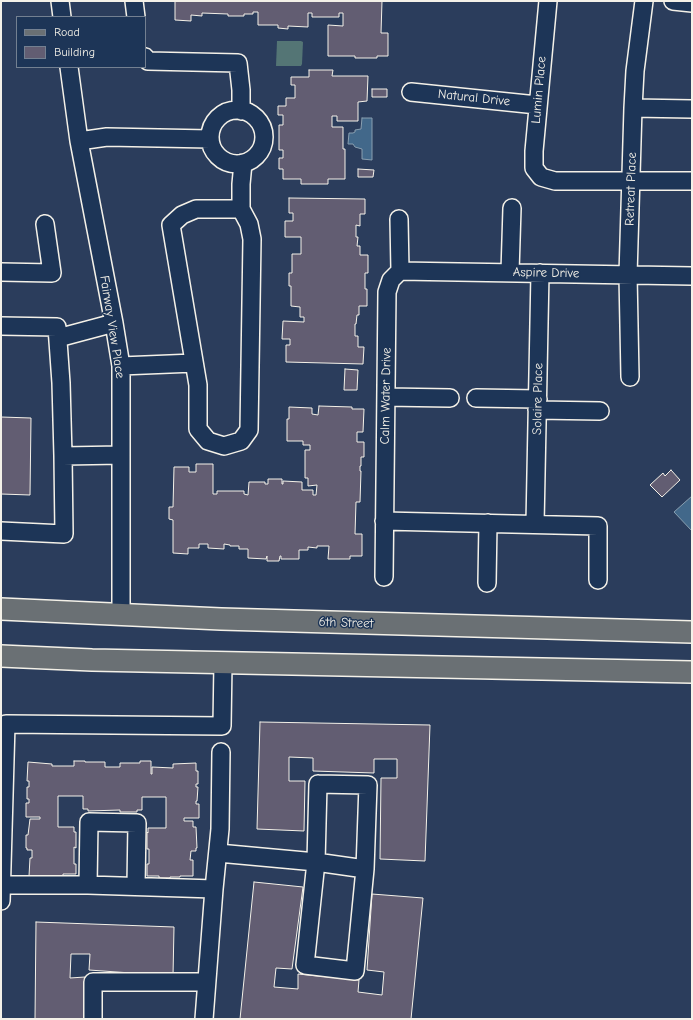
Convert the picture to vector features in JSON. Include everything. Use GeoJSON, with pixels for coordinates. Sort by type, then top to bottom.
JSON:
{"type":"FeatureCollection","features":[{"type":"Feature","properties":{"kind":"main road","name":"6th Street"},"geometry":{"type":"LineString","coordinates":[[1,609],[319,622],[692,632]]}},
{"type":"Feature","properties":{"kind":"main road"},"geometry":{"type":"LineString","coordinates":[[1,656],[92,660],[692,672]]}},
{"type":"Feature","properties":{"kind":"street"},"geometry":{"type":"LineString","coordinates":[[60,1],[62,16]]}},
{"type":"Feature","properties":{"kind":"street"},"geometry":{"type":"LineString","coordinates":[[134,1],[136,16]]}},
{"type":"Feature","properties":{"kind":"street","name":"Lumin Place"},"geometry":{"type":"LineString","coordinates":[[548,1],[534,151],[534,168],[541,177],[555,181],[631,180]]}},
{"type":"Feature","properties":{"kind":"street","name":"Retreat Place"},"geometry":{"type":"LineString","coordinates":[[630,377],[628,275],[633,108],[635,71],[644,1]]}},
{"type":"Feature","properties":{"kind":"street"},"geometry":{"type":"LineString","coordinates":[[673,1],[692,3]]}},
{"type":"Feature","properties":{"kind":"street"},"geometry":{"type":"LineString","coordinates":[[146,58],[148,61],[238,63],[241,90],[241,111]]}},
{"type":"Feature","properties":{"kind":"street","name":"Fairway View Place"},"geometry":{"type":"LineString","coordinates":[[69,68],[79,140],[121,366],[121,615]]}},
{"type":"Feature","properties":{"kind":"street","name":"Natural Drive"},"geometry":{"type":"LineString","coordinates":[[410,92],[538,105]]}},
{"type":"Feature","properties":{"kind":"street"},"geometry":{"type":"LineString","coordinates":[[633,108],[692,109]]}},
{"type":"Feature","properties":{"kind":"street"},"geometry":{"type":"LineString","coordinates":[[234,110],[241,111],[251,114],[258,120],[264,137],[258,154],[251,160],[243,163],[230,162],[219,156],[213,150],[210,133],[218,118],[225,113],[234,110]]}},
{"type":"Feature","properties":{"kind":"street"},"geometry":{"type":"LineString","coordinates":[[79,140],[107,137],[210,138]]}},
{"type":"Feature","properties":{"kind":"street"},"geometry":{"type":"LineString","coordinates":[[241,209],[196,209],[182,215],[171,225],[198,385],[198,429],[208,441],[224,446],[241,441],[249,430],[252,239],[249,224],[241,209],[243,163]]}},
{"type":"Feature","properties":{"kind":"street"},"geometry":{"type":"LineString","coordinates":[[631,180],[692,181]]}},
{"type":"Feature","properties":{"kind":"street"},"geometry":{"type":"LineString","coordinates":[[510,272],[512,208]]}},
{"type":"Feature","properties":{"kind":"street"},"geometry":{"type":"LineString","coordinates":[[399,219],[400,271]]}},
{"type":"Feature","properties":{"kind":"street"},"geometry":{"type":"LineString","coordinates":[[1,272],[52,272],[45,224]]}},
{"type":"Feature","properties":{"kind":"street","name":"Aspire Drive"},"geometry":{"type":"LineString","coordinates":[[400,271],[692,276]]}},
{"type":"Feature","properties":{"kind":"street","name":"Calm Water Drive"},"geometry":{"type":"LineString","coordinates":[[384,577],[387,292],[391,280],[400,271]]}},
{"type":"Feature","properties":{"kind":"street","name":"Solaire Place"},"geometry":{"type":"LineString","coordinates":[[535,524],[540,273]]}},
{"type":"Feature","properties":{"kind":"street"},"geometry":{"type":"LineString","coordinates":[[58,338],[114,323]]}},
{"type":"Feature","properties":{"kind":"street"},"geometry":{"type":"LineString","coordinates":[[1,326],[57,327],[64,456],[64,534],[1,531]]}},
{"type":"Feature","properties":{"kind":"street"},"geometry":{"type":"LineString","coordinates":[[121,366],[194,363]]}},
{"type":"Feature","properties":{"kind":"street"},"geometry":{"type":"LineString","coordinates":[[386,397],[450,398]]}},
{"type":"Feature","properties":{"kind":"street"},"geometry":{"type":"LineString","coordinates":[[476,398],[600,411]]}},
{"type":"Feature","properties":{"kind":"street"},"geometry":{"type":"LineString","coordinates":[[64,456],[121,455]]}},
{"type":"Feature","properties":{"kind":"street"},"geometry":{"type":"LineString","coordinates":[[384,521],[598,526],[598,580]]}},
{"type":"Feature","properties":{"kind":"street"},"geometry":{"type":"LineString","coordinates":[[487,583],[488,523]]}},
{"type":"Feature","properties":{"kind":"street"},"geometry":{"type":"LineString","coordinates":[[214,888],[88,885],[1,890],[6,724],[222,726],[223,663]]}},
{"type":"Feature","properties":{"kind":"street"},"geometry":{"type":"LineString","coordinates":[[204,1019],[220,829],[221,752]]}},
{"type":"Feature","properties":{"kind":"street"},"geometry":{"type":"LineString","coordinates":[[318,784],[368,785],[365,869],[355,971],[305,965],[316,862],[318,784]]}},
{"type":"Feature","properties":{"kind":"street"},"geometry":{"type":"LineString","coordinates":[[88,885],[89,822],[137,823],[136,886]]}},
{"type":"Feature","properties":{"kind":"street"},"geometry":{"type":"LineString","coordinates":[[218,853],[316,862],[365,869]]}},
{"type":"Feature","properties":{"kind":"street"},"geometry":{"type":"LineString","coordinates":[[94,1019],[93,982],[206,982]]}},
{"type":"Feature","properties":{"kind":"green space"},"geometry":{"type":"Polygon","coordinates":[[[277,41],[303,42],[301,66],[276,66],[277,41]]]}},
{"type":"Feature","properties":{"kind":"water"},"geometry":{"type":"Polygon","coordinates":[[[362,118],[372,118],[372,160],[362,159],[362,149],[355,147],[353,144],[348,144],[349,133],[353,133],[355,130],[361,129],[362,118]]]}},
{"type":"Feature","properties":{"kind":"water"},"geometry":{"type":"Polygon","coordinates":[[[692,496],[692,531],[674,512],[692,496]]]}},
{"type":"Feature","properties":{"kind":"building"},"geometry":{"type":"Polygon","coordinates":[[[175,1],[382,1],[381,33],[388,33],[388,56],[377,56],[377,58],[355,58],[355,56],[328,56],[328,25],[343,26],[343,13],[339,13],[339,17],[312,17],[312,13],[308,13],[308,27],[288,26],[288,29],[278,28],[278,25],[258,25],[258,12],[253,12],[253,14],[244,14],[244,16],[202,13],[202,16],[191,15],[191,21],[175,20],[175,1]]]}},
{"type":"Feature","properties":{"kind":"building"},"geometry":{"type":"Polygon","coordinates":[[[309,70],[333,70],[332,76],[368,76],[367,101],[358,102],[358,121],[337,121],[337,116],[332,116],[332,127],[343,127],[345,179],[328,179],[328,184],[301,184],[301,179],[283,179],[283,169],[279,169],[279,158],[283,158],[283,150],[279,150],[279,125],[283,125],[283,115],[278,115],[278,106],[286,106],[286,98],[295,98],[295,85],[291,85],[291,77],[309,77],[309,70]]]}},
{"type":"Feature","properties":{"kind":"building"},"geometry":{"type":"Polygon","coordinates":[[[372,89],[387,89],[387,97],[372,97],[372,89]]]}},
{"type":"Feature","properties":{"kind":"building"},"geometry":{"type":"Polygon","coordinates":[[[358,169],[374,170],[373,177],[358,177],[358,169]]]}},
{"type":"Feature","properties":{"kind":"building"},"geometry":{"type":"Polygon","coordinates":[[[289,198],[365,199],[365,214],[360,214],[360,226],[356,225],[356,237],[358,237],[357,246],[360,246],[360,255],[368,255],[368,273],[365,273],[367,306],[359,306],[359,315],[357,315],[355,324],[355,336],[358,336],[358,347],[364,347],[363,364],[286,362],[286,345],[290,345],[290,339],[282,339],[283,321],[304,322],[304,317],[300,317],[300,307],[291,306],[291,286],[289,286],[289,273],[292,273],[292,254],[301,254],[301,237],[285,237],[285,221],[293,221],[293,213],[289,213],[289,198]]]}},
{"type":"Feature","properties":{"kind":"building"},"geometry":{"type":"Polygon","coordinates":[[[345,369],[358,370],[357,390],[344,390],[345,369]]]}},
{"type":"Feature","properties":{"kind":"building"},"geometry":{"type":"Polygon","coordinates":[[[319,406],[364,409],[363,432],[357,432],[357,442],[364,442],[364,457],[361,457],[360,502],[356,502],[355,534],[362,534],[362,556],[350,556],[350,559],[328,559],[329,546],[317,546],[317,548],[308,547],[308,550],[299,550],[299,559],[281,559],[280,556],[279,561],[267,561],[267,556],[266,559],[248,558],[248,549],[239,549],[239,546],[224,544],[224,549],[208,548],[208,544],[199,544],[199,548],[188,548],[188,554],[173,553],[173,520],[169,519],[169,507],[173,507],[174,467],[189,467],[189,472],[196,472],[196,464],[213,464],[213,494],[217,494],[217,491],[244,491],[244,494],[248,495],[249,482],[265,482],[265,484],[268,484],[268,479],[282,479],[282,484],[283,481],[302,482],[302,490],[313,490],[313,495],[316,495],[317,485],[308,486],[308,478],[305,478],[305,450],[310,450],[310,445],[303,445],[303,441],[287,441],[287,419],[289,419],[289,407],[312,408],[312,414],[318,415],[319,406]]]}},
{"type":"Feature","properties":{"kind":"building"},"geometry":{"type":"Polygon","coordinates":[[[1,417],[31,418],[30,495],[1,494],[1,417]]]}},
{"type":"Feature","properties":{"kind":"building"},"geometry":{"type":"Polygon","coordinates":[[[671,470],[680,480],[662,497],[650,485],[663,473],[665,476],[671,470]]]}},
{"type":"Feature","properties":{"kind":"building"},"geometry":{"type":"Polygon","coordinates":[[[260,722],[430,725],[425,861],[380,859],[381,778],[397,778],[397,759],[374,759],[374,773],[313,771],[313,758],[289,757],[289,781],[305,781],[304,831],[257,829],[260,722]]]}},
{"type":"Feature","properties":{"kind":"building"},"geometry":{"type":"Polygon","coordinates":[[[74,761],[105,762],[105,767],[120,767],[120,763],[140,763],[140,761],[151,761],[151,774],[152,767],[173,768],[173,764],[196,763],[196,771],[198,771],[198,784],[196,784],[196,787],[198,787],[196,804],[199,804],[199,818],[184,818],[184,821],[193,821],[193,827],[196,827],[197,848],[196,851],[191,851],[190,860],[193,860],[193,876],[159,878],[159,876],[147,876],[149,849],[147,849],[147,832],[148,833],[148,828],[166,828],[166,797],[142,797],[142,810],[137,810],[137,812],[120,812],[120,810],[88,811],[88,809],[83,809],[83,796],[58,796],[58,827],[74,827],[74,832],[76,832],[74,864],[76,864],[76,874],[63,874],[63,877],[29,876],[32,850],[27,850],[26,848],[26,835],[28,835],[30,819],[40,819],[40,817],[26,817],[26,803],[29,803],[29,799],[27,799],[27,787],[29,787],[29,781],[27,781],[28,762],[52,764],[52,766],[74,766],[74,761]]]}},
{"type":"Feature","properties":{"kind":"building"},"geometry":{"type":"Polygon","coordinates":[[[254,882],[303,887],[292,969],[276,968],[274,987],[298,989],[298,974],[359,980],[358,992],[382,995],[384,972],[367,970],[372,894],[423,898],[411,1019],[240,1019],[254,882]]]}},
{"type":"Feature","properties":{"kind":"building"},"geometry":{"type":"Polygon","coordinates":[[[36,922],[174,927],[173,976],[89,970],[90,954],[71,954],[70,978],[85,977],[84,1019],[35,1019],[36,922]]]}}]}
